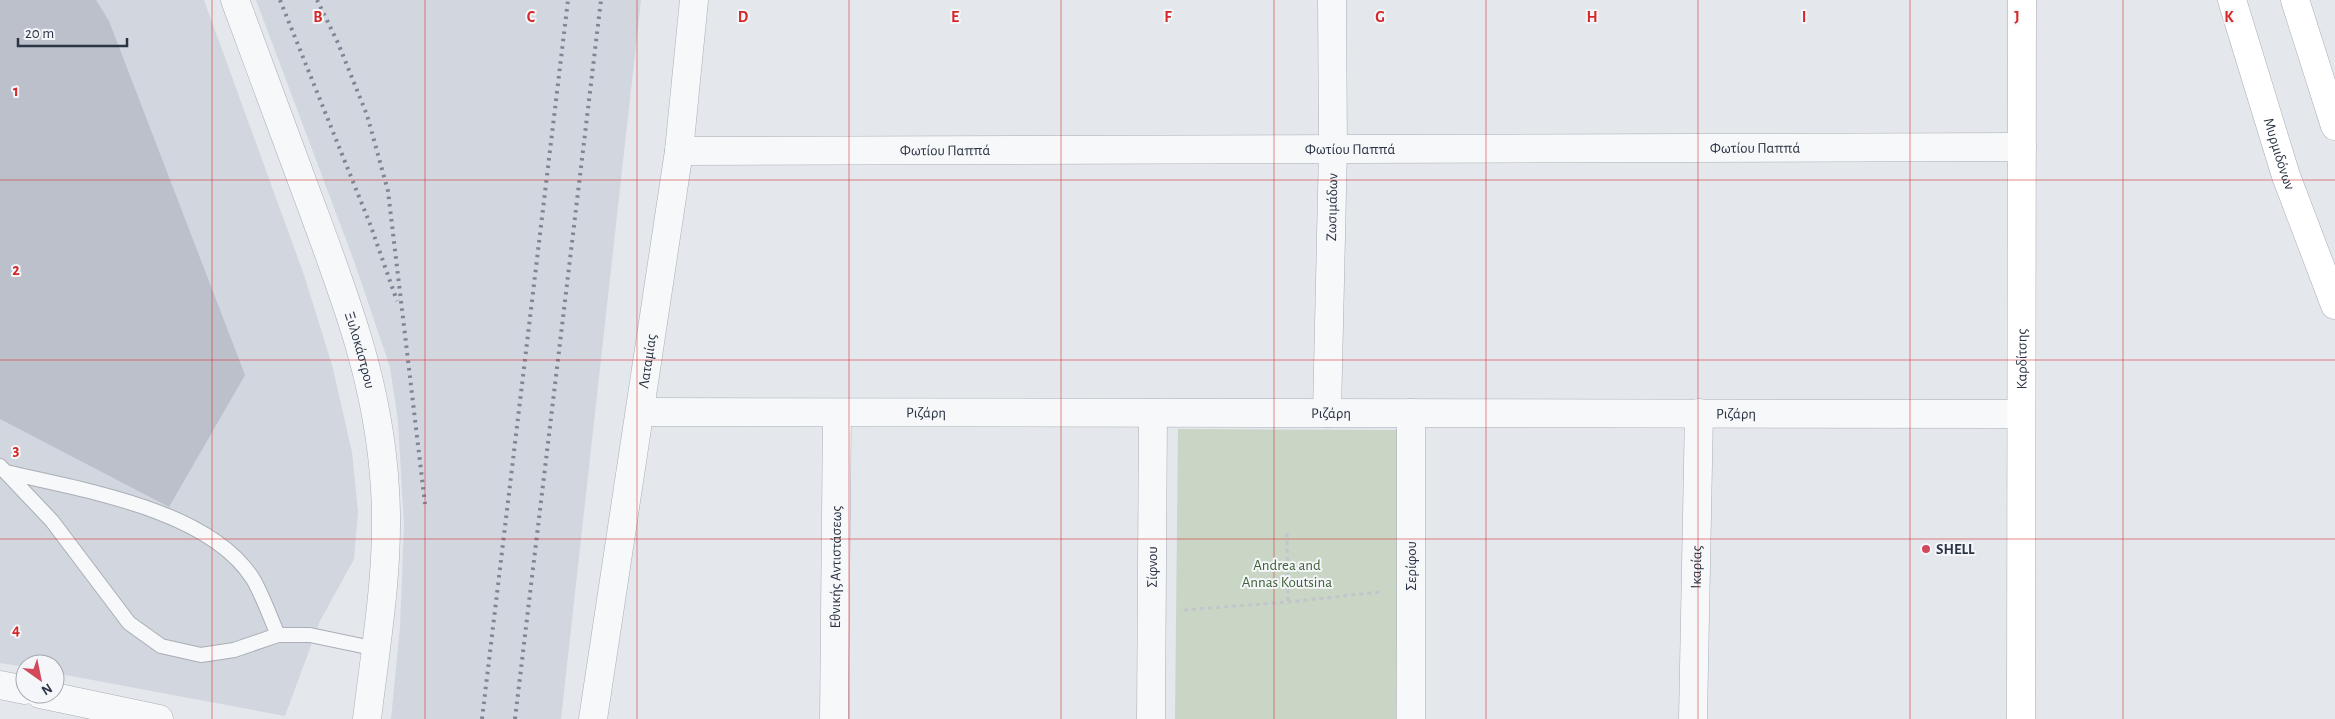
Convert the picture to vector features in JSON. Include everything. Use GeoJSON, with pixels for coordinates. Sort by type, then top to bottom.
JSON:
{"type":"FeatureCollection","features":[{"type":"Feature","properties":{"kind":"main road","name":"Καρδίτσης"},"geometry":{"type":"LineString","coordinates":[[2022,0],[2020,414],[2022,719]]}},
{"type":"Feature","properties":{"kind":"main road","name":"Μυρμιδόνων"},"geometry":{"type":"LineString","coordinates":[[2232,0],[2286,176],[2335,305]]}},
{"type":"Feature","properties":{"kind":"main road"},"geometry":{"type":"LineString","coordinates":[[2295,0],[2335,126]]}},
{"type":"Feature","properties":{"kind":"street","name":"Ξυλοκάστρου"},"geometry":{"type":"LineString","coordinates":[[235,0],[351,312],[367,368],[381,442],[385,491],[385,540],[377,649],[368,719]]}},
{"type":"Feature","properties":{"kind":"street","name":"Λαταμίας"},"geometry":{"type":"LineString","coordinates":[[592,719],[641,412],[679,151],[694,0]]}},
{"type":"Feature","properties":{"kind":"street","name":"Ζωσιμάδων"},"geometry":{"type":"LineString","coordinates":[[1327,413],[1333,149],[1332,0]]}},
{"type":"Feature","properties":{"kind":"street","name":"Φωτίου Παππά"},"geometry":{"type":"LineString","coordinates":[[679,151],[2022,147]]}},
{"type":"Feature","properties":{"kind":"street","name":"Ριζάρη"},"geometry":{"type":"LineString","coordinates":[[641,412],[2020,414]]}},
{"type":"Feature","properties":{"kind":"street","name":"Εθνικής Αντιστάσεως"},"geometry":{"type":"LineString","coordinates":[[834,719],[837,413]]}},
{"type":"Feature","properties":{"kind":"street","name":"Σίφνου"},"geometry":{"type":"LineString","coordinates":[[1151,719],[1153,413]]}},
{"type":"Feature","properties":{"kind":"street","name":"Σερίφου"},"geometry":{"type":"LineString","coordinates":[[1411,413],[1412,719]]}},
{"type":"Feature","properties":{"kind":"street","name":"Ικαρίας"},"geometry":{"type":"LineString","coordinates":[[1693,719],[1699,413]]}},
{"type":"Feature","properties":{"kind":"street"},"geometry":{"type":"LineString","coordinates":[[0,685],[15,688]]}},
{"type":"Feature","properties":{"kind":"street"},"geometry":{"type":"LineString","coordinates":[[65,699],[159,719]]}},
{"type":"Feature","properties":{"kind":"lane"},"geometry":{"type":"LineString","coordinates":[[3,469],[52,521],[129,623],[161,646],[201,655],[234,650],[278,635],[310,635],[377,649]]}},
{"type":"Feature","properties":{"kind":"lane"},"geometry":{"type":"LineString","coordinates":[[3,469],[123,501],[180,520],[224,546],[253,579],[278,635]]}},
{"type":"Feature","properties":{"kind":"path"},"geometry":{"type":"LineString","coordinates":[[1287,533],[1288,602]]}},
{"type":"Feature","properties":{"kind":"path"},"geometry":{"type":"LineString","coordinates":[[1176,610],[1288,602],[1388,591]]}},
{"type":"Feature","properties":{"kind":"shaded area"},"geometry":{"type":"Polygon","coordinates":[[[0,0],[204,0],[304,275],[332,365],[352,452],[358,512],[354,559],[320,621],[285,716],[65,675],[65,654],[15,654],[15,665],[0,663],[0,0]]]}},
{"type":"Feature","properties":{"kind":"shaded area"},"geometry":{"type":"Polygon","coordinates":[[[256,0],[641,0],[561,719],[391,719],[400,627],[404,525],[398,421],[390,367],[354,261],[256,0]]]}},
{"type":"Feature","properties":{"kind":"green space","name":"Andrea and Annas Koutsina"},"geometry":{"type":"Polygon","coordinates":[[[1178,429],[1399,430],[1396,719],[1175,719],[1178,429]]]}},
{"type":"Feature","properties":{"kind":"building"},"geometry":{"type":"Polygon","coordinates":[[[0,0],[96,0],[109,21],[245,375],[169,507],[0,419],[0,0]]]}},
{"type":"Feature","properties":{"kind":"railway"},"geometry":{"type":"LineString","coordinates":[[280,0],[370,224],[397,301]]}},
{"type":"Feature","properties":{"kind":"railway"},"geometry":{"type":"LineString","coordinates":[[317,0],[338,43],[367,115],[388,191],[425,504]]}},
{"type":"Feature","properties":{"kind":"railway"},"geometry":{"type":"LineString","coordinates":[[482,719],[568,0]]}},
{"type":"Feature","properties":{"kind":"railway"},"geometry":{"type":"LineString","coordinates":[[515,719],[601,0]]}},
{"type":"Feature","properties":{"kind":"place","name":"SHELL"},"geometry":{"type":"Point","coordinates":[1926,549]}}]}
